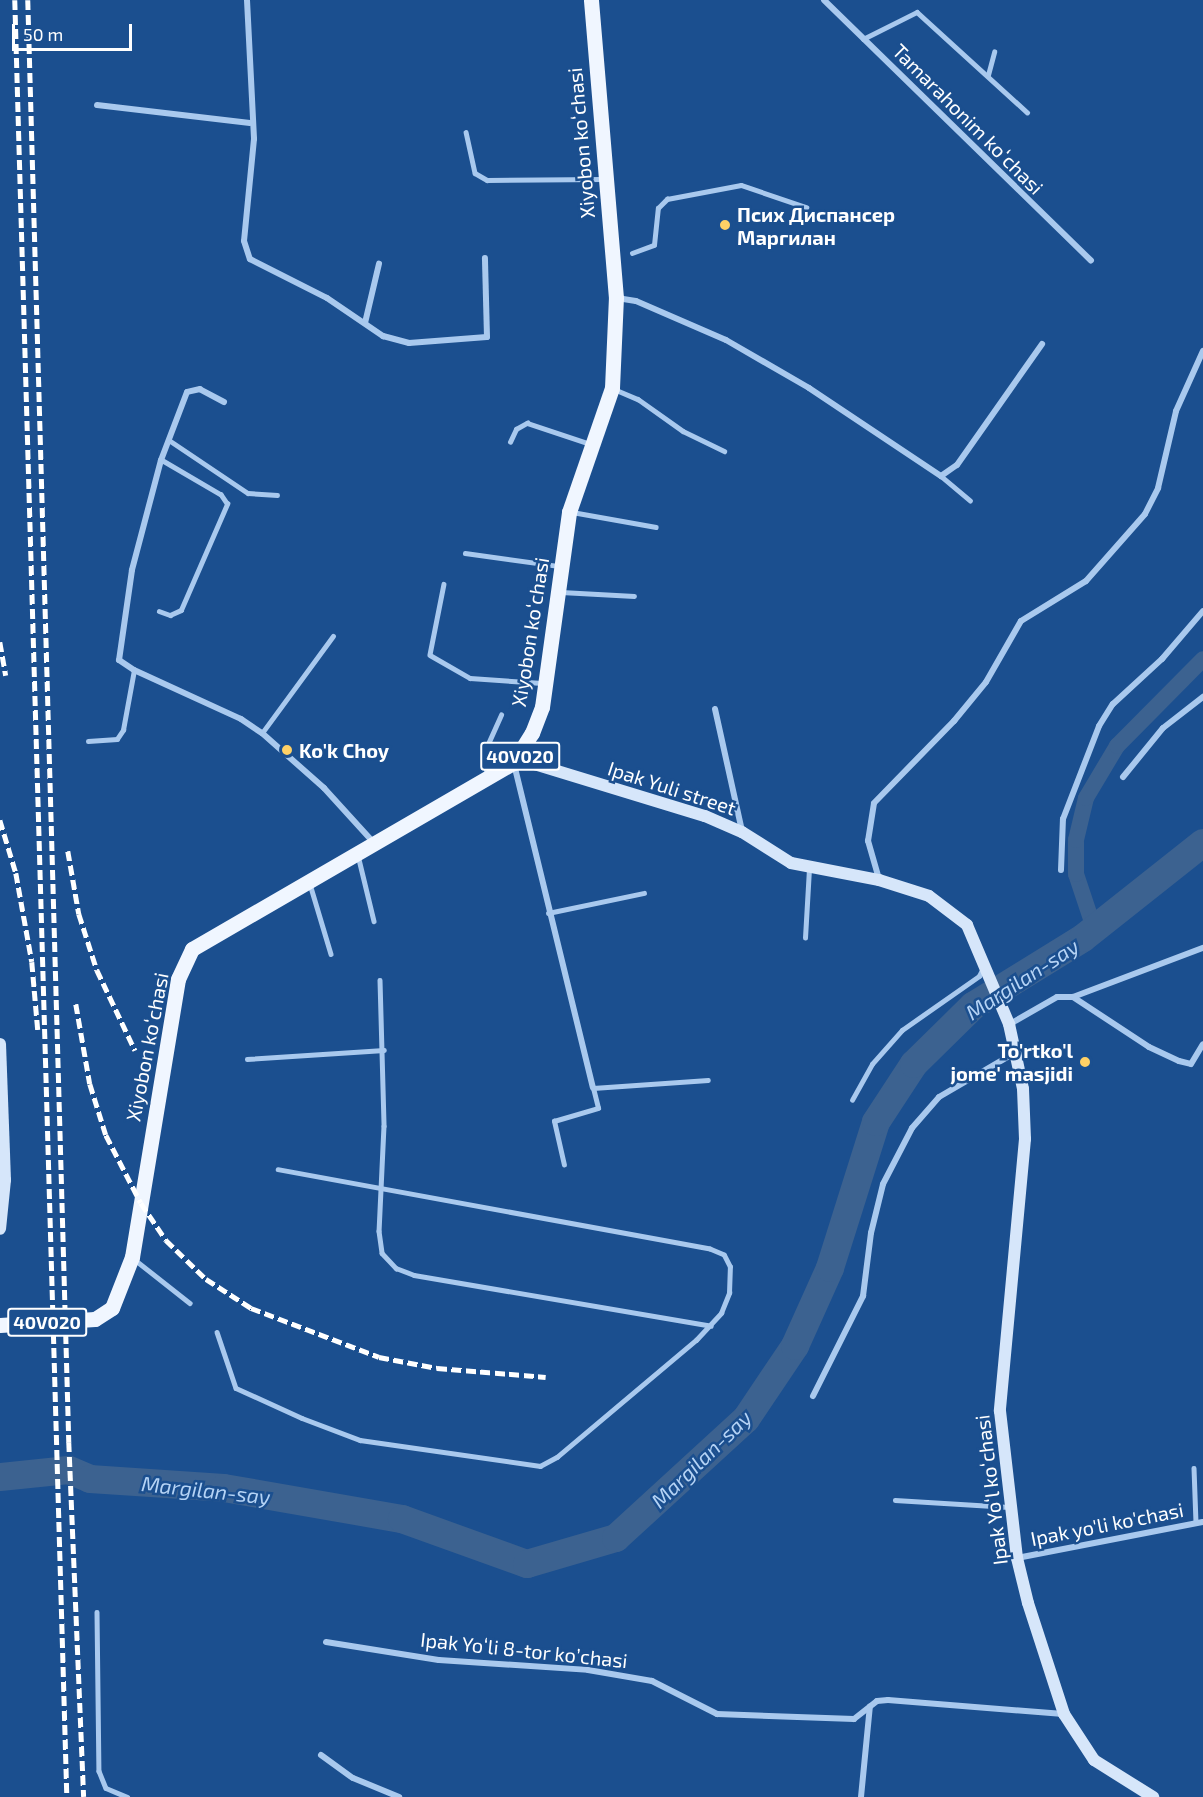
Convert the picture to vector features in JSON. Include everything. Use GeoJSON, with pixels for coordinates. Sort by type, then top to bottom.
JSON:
{"type":"FeatureCollection","features":[{"type":"Feature","properties":{"kind":"main road","name":"Xiyobon koʻchasi"},"geometry":{"type":"LineString","coordinates":[[0,1325],[95,1319],[112,1308],[132,1257],[178,979],[192,950],[516,761],[542,707],[569,512],[612,388],[616,298],[591,0]]}},
{"type":"Feature","properties":{"kind":"street"},"geometry":{"type":"LineString","coordinates":[[247,0],[250,123],[254,139],[245,252],[250,259],[365,323],[383,336],[409,343],[487,337],[485,258]]}},
{"type":"Feature","properties":{"kind":"street","name":"Tamarahonim koʻchasi"},"geometry":{"type":"LineString","coordinates":[[824,0],[1091,261]]}},
{"type":"Feature","properties":{"kind":"street"},"geometry":{"type":"LineString","coordinates":[[97,105],[250,123]]}},
{"type":"Feature","properties":{"kind":"street"},"geometry":{"type":"LineString","coordinates":[[365,323],[380,264]]}},
{"type":"Feature","properties":{"kind":"street"},"geometry":{"type":"LineString","coordinates":[[616,298],[636,301],[726,340],[809,387],[941,476],[957,465],[1042,344]]}},
{"type":"Feature","properties":{"kind":"street"},"geometry":{"type":"LineString","coordinates":[[879,879],[868,841],[874,803],[954,721],[986,682],[1021,621],[1086,581],[1145,514],[1158,488],[1176,411],[1203,351]]}},
{"type":"Feature","properties":{"kind":"street"},"geometry":{"type":"LineString","coordinates":[[224,402],[200,389],[187,392],[161,460],[132,570],[119,644],[119,660],[134,670],[241,719],[262,733],[324,788],[374,843]]}},
{"type":"Feature","properties":{"kind":"street"},"geometry":{"type":"LineString","coordinates":[[1061,870],[1063,819],[1099,726],[1113,704],[1162,659],[1203,611]]}},
{"type":"Feature","properties":{"kind":"street"},"geometry":{"type":"LineString","coordinates":[[1123,777],[1163,728],[1203,697]]}},
{"type":"Feature","properties":{"kind":"street"},"geometry":{"type":"LineString","coordinates":[[715,709],[742,832]]}},
{"type":"Feature","properties":{"kind":"street"},"geometry":{"type":"LineString","coordinates":[[516,761],[548,913],[593,1089]]}},
{"type":"Feature","properties":{"kind":"street","name":"Ipak Yuli street"},"geometry":{"type":"LineString","coordinates":[[516,761],[705,816],[742,832],[790,863],[879,879],[929,896],[951,909],[968,925],[1001,1004]]}},
{"type":"Feature","properties":{"kind":"street"},"geometry":{"type":"LineString","coordinates":[[1009,1024],[1057,997],[1073,997],[1203,948]]}},
{"type":"Feature","properties":{"kind":"street"},"geometry":{"type":"LineString","coordinates":[[1073,997],[1149,1047],[1179,1061],[1191,1064],[1203,1044]]}},
{"type":"Feature","properties":{"kind":"street","name":"Ipak Yoʻl koʻchasi"},"geometry":{"type":"LineString","coordinates":[[1001,1004],[1016,1052],[1025,1140],[1000,1412],[1017,1558],[1028,1603],[1064,1714],[1094,1760],[1153,1797]]}},
{"type":"Feature","properties":{"kind":"street"},"geometry":{"type":"LineString","coordinates":[[0,1044],[5,1180],[0,1229]]}},
{"type":"Feature","properties":{"kind":"street"},"geometry":{"type":"LineString","coordinates":[[813,1396],[863,1296],[871,1233],[883,1184],[912,1128],[939,1097],[1016,1052]]}},
{"type":"Feature","properties":{"kind":"street","name":"Ipak yo'li ko'chasi"},"geometry":{"type":"LineString","coordinates":[[1017,1558],[1200,1523]]}},
{"type":"Feature","properties":{"kind":"street","name":"Ipak Yoʻli 8-tor koʼchasi"},"geometry":{"type":"LineString","coordinates":[[326,1642],[439,1660],[588,1670],[652,1681],[717,1714],[854,1719],[870,1706],[888,1700],[1064,1714]]}},
{"type":"Feature","properties":{"kind":"street"},"geometry":{"type":"LineString","coordinates":[[861,1797],[870,1706]]}},
{"type":"Feature","properties":{"kind":"street"},"geometry":{"type":"LineString","coordinates":[[321,1755],[353,1778],[399,1797]]}},
{"type":"Feature","properties":{"kind":"lane"},"geometry":{"type":"LineString","coordinates":[[863,39],[916,12],[1027,112]]}},
{"type":"Feature","properties":{"kind":"lane"},"geometry":{"type":"LineString","coordinates":[[988,75],[994,52]]}},
{"type":"Feature","properties":{"kind":"lane"},"geometry":{"type":"LineString","coordinates":[[466,132],[475,173],[487,180],[606,179]]}},
{"type":"Feature","properties":{"kind":"lane"},"geometry":{"type":"LineString","coordinates":[[632,254],[654,245],[658,208],[667,199],[741,184],[806,207]]}},
{"type":"Feature","properties":{"kind":"lane"},"geometry":{"type":"LineString","coordinates":[[612,388],[638,399],[683,431],[724,451]]}},
{"type":"Feature","properties":{"kind":"lane"},"geometry":{"type":"LineString","coordinates":[[510,442],[516,429],[527,423],[592,445]]}},
{"type":"Feature","properties":{"kind":"lane"},"geometry":{"type":"LineString","coordinates":[[169,440],[248,493],[277,495]]}},
{"type":"Feature","properties":{"kind":"lane"},"geometry":{"type":"LineString","coordinates":[[159,611],[170,615],[181,609],[227,504],[221,495],[161,460]]}},
{"type":"Feature","properties":{"kind":"lane"},"geometry":{"type":"LineString","coordinates":[[941,476],[970,500]]}},
{"type":"Feature","properties":{"kind":"lane"},"geometry":{"type":"LineString","coordinates":[[569,512],[656,527]]}},
{"type":"Feature","properties":{"kind":"lane"},"geometry":{"type":"LineString","coordinates":[[465,553],[562,567]]}},
{"type":"Feature","properties":{"kind":"lane"},"geometry":{"type":"LineString","coordinates":[[444,584],[430,655],[470,678],[545,683]]}},
{"type":"Feature","properties":{"kind":"lane"},"geometry":{"type":"LineString","coordinates":[[558,592],[634,596]]}},
{"type":"Feature","properties":{"kind":"lane"},"geometry":{"type":"LineString","coordinates":[[262,733],[333,636]]}},
{"type":"Feature","properties":{"kind":"lane"},"geometry":{"type":"LineString","coordinates":[[88,741],[117,739],[123,730],[134,670]]}},
{"type":"Feature","properties":{"kind":"lane"},"geometry":{"type":"LineString","coordinates":[[488,778],[483,755],[501,715]]}},
{"type":"Feature","properties":{"kind":"lane"},"geometry":{"type":"LineString","coordinates":[[357,853],[374,921]]}},
{"type":"Feature","properties":{"kind":"lane"},"geometry":{"type":"LineString","coordinates":[[805,938],[809,866]]}},
{"type":"Feature","properties":{"kind":"lane"},"geometry":{"type":"LineString","coordinates":[[309,881],[331,954]]}},
{"type":"Feature","properties":{"kind":"lane"},"geometry":{"type":"LineString","coordinates":[[548,913],[644,894]]}},
{"type":"Feature","properties":{"kind":"lane"},"geometry":{"type":"LineString","coordinates":[[852,1100],[872,1065],[902,1030],[979,976],[985,962]]}},
{"type":"Feature","properties":{"kind":"lane"},"geometry":{"type":"LineString","coordinates":[[380,980],[384,1050],[382,1253],[396,1268],[414,1275],[711,1326]]}},
{"type":"Feature","properties":{"kind":"lane"},"geometry":{"type":"LineString","coordinates":[[247,1059],[384,1050]]}},
{"type":"Feature","properties":{"kind":"lane"},"geometry":{"type":"LineString","coordinates":[[564,1165],[554,1121],[598,1108],[593,1089],[708,1080]]}},
{"type":"Feature","properties":{"kind":"lane"},"geometry":{"type":"LineString","coordinates":[[217,1332],[236,1388],[302,1418],[360,1440],[540,1466],[557,1457],[711,1326],[729,1293],[730,1267],[724,1255],[710,1249],[278,1170]]}},
{"type":"Feature","properties":{"kind":"lane"},"geometry":{"type":"LineString","coordinates":[[132,1257],[190,1303]]}},
{"type":"Feature","properties":{"kind":"lane"},"geometry":{"type":"LineString","coordinates":[[1194,1468],[1200,1523]]}},
{"type":"Feature","properties":{"kind":"lane"},"geometry":{"type":"LineString","coordinates":[[895,1500],[1012,1507]]}},
{"type":"Feature","properties":{"kind":"lane"},"geometry":{"type":"LineString","coordinates":[[97,1612],[99,1771],[106,1788],[127,1797]]}},
{"type":"Feature","properties":{"kind":"waterway"},"geometry":{"type":"LineString","coordinates":[[1094,928],[1076,874],[1076,840],[1086,798],[1117,746],[1203,659]]}},
{"type":"Feature","properties":{"kind":"waterway","name":"Margilan-say"},"geometry":{"type":"LineString","coordinates":[[0,1477],[69,1470],[90,1479],[224,1488],[402,1519],[527,1564],[616,1538],[746,1419],[795,1346],[830,1268],[876,1122],[914,1064],[973,1006],[1083,938],[1203,843]]}},
{"type":"Feature","properties":{"kind":"railway"},"geometry":{"type":"LineString","coordinates":[[15,0],[67,1797]]}},
{"type":"Feature","properties":{"kind":"railway"},"geometry":{"type":"LineString","coordinates":[[28,0],[69,1442],[84,1797]]}},
{"type":"Feature","properties":{"kind":"railway"},"geometry":{"type":"LineString","coordinates":[[0,642],[6,675]]}},
{"type":"Feature","properties":{"kind":"railway"},"geometry":{"type":"LineString","coordinates":[[0,820],[16,873],[32,962],[38,1030]]}},
{"type":"Feature","properties":{"kind":"railway"},"geometry":{"type":"LineString","coordinates":[[68,851],[79,914],[97,970],[135,1050]]}},
{"type":"Feature","properties":{"kind":"railway"},"geometry":{"type":"LineString","coordinates":[[76,1004],[90,1084],[106,1135],[141,1203],[166,1240],[206,1279],[251,1308],[379,1357],[437,1368],[546,1377]]}},
{"type":"Feature","properties":{"kind":"place","name":"Псих Диспансер Маргилан"},"geometry":{"type":"Point","coordinates":[725,225]}},
{"type":"Feature","properties":{"kind":"place","name":"Ko'k Choy"},"geometry":{"type":"Point","coordinates":[287,750]}},
{"type":"Feature","properties":{"kind":"place","name":"To'rtko'l jome' masjidi"},"geometry":{"type":"Point","coordinates":[1085,1062]}}]}
